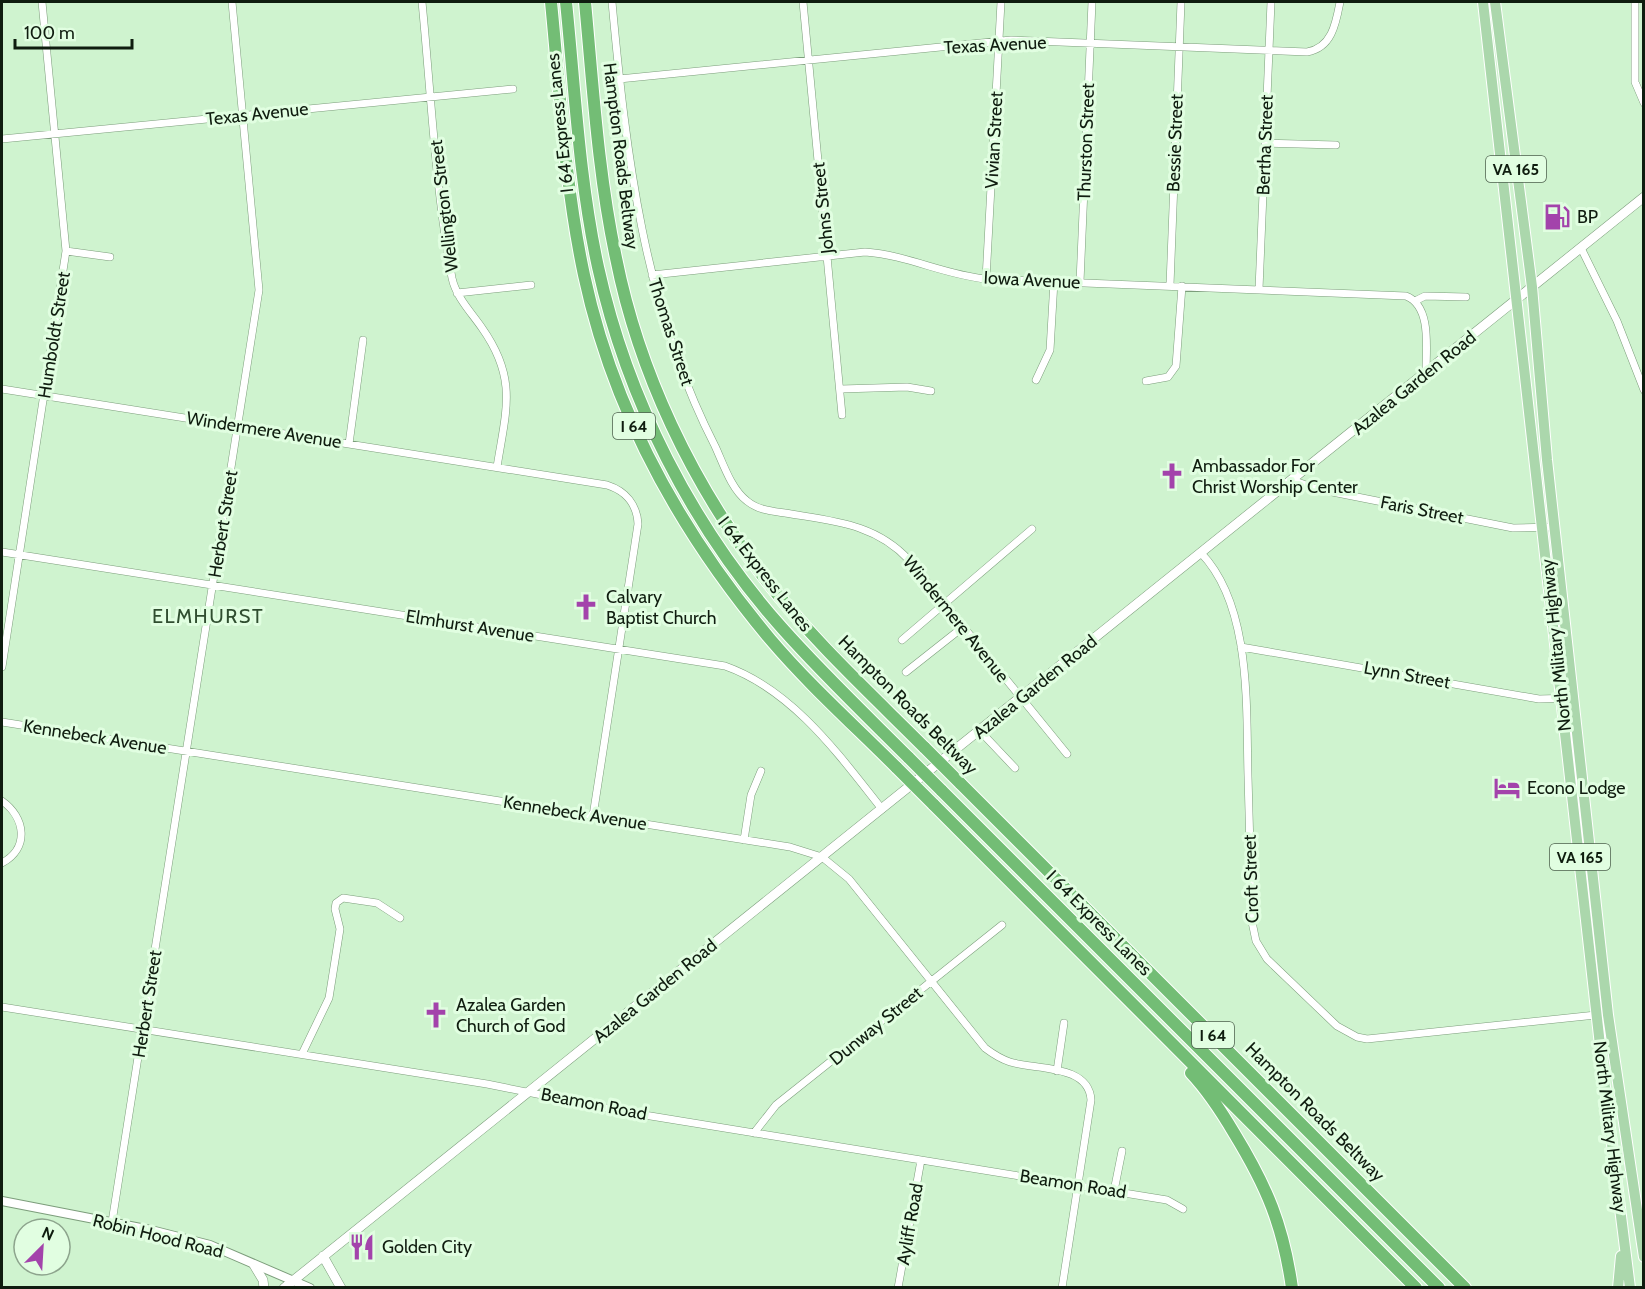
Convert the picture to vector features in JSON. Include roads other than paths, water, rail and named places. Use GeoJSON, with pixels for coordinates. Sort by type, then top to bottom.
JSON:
{"type":"FeatureCollection","features":[{"type":"Feature","properties":{"kind":"highway","name":"I 64"},"geometry":{"type":"LineString","coordinates":[[551,2],[569,185],[585,276],[608,357],[634,424],[679,513],[732,590],[771,640],[1416,1287]]}},
{"type":"Feature","properties":{"kind":"highway","name":"I 64 Express Lanes"},"geometry":{"type":"LineString","coordinates":[[566,2],[584,184],[598,269],[625,360],[653,430],[704,524],[754,594],[819,668],[1439,1287]]}},
{"type":"Feature","properties":{"kind":"highway","name":"Hampton Roads Beltway"},"geometry":{"type":"LineString","coordinates":[[585,2],[602,173],[614,248],[635,329],[663,407],[718,512],[764,577],[808,630],[1465,1287]]}},
{"type":"Feature","properties":{"kind":"highway"},"geometry":{"type":"LineString","coordinates":[[1152,1022],[1169,1050],[1208,1091],[1262,1178],[1283,1238],[1292,1287]]}},
{"type":"Feature","properties":{"kind":"main road","name":"North Military Highway"},"geometry":{"type":"LineString","coordinates":[[1483,2],[1596,1015],[1630,1287]]}},
{"type":"Feature","properties":{"kind":"main road","name":"North Military Highway"},"geometry":{"type":"LineString","coordinates":[[1495,2],[1532,287],[1554,527],[1608,1015],[1642,1231],[1644,1257]]}},
{"type":"Feature","properties":{"kind":"main road","name":"Azalea Garden Road"},"geometry":{"type":"LineString","coordinates":[[284,1287],[1644,197]]}},
{"type":"Feature","properties":{"kind":"main road"},"geometry":{"type":"LineString","coordinates":[[1618,1287],[1623,1226]]}},
{"type":"Feature","properties":{"kind":"main road"},"geometry":{"type":"LineString","coordinates":[[323,1256],[341,1287]]}},
{"type":"Feature","properties":{"kind":"main road"},"geometry":{"type":"LineString","coordinates":[[254,1264],[263,1280],[264,1287]]}},
{"type":"Feature","properties":{"kind":"street","name":"Humboldt Street"},"geometry":{"type":"LineString","coordinates":[[2,667],[66,250],[42,2]]}},
{"type":"Feature","properties":{"kind":"street","name":"Herbert Street"},"geometry":{"type":"LineString","coordinates":[[112,1222],[260,284],[232,2]]}},
{"type":"Feature","properties":{"kind":"street","name":"Wellington Street"},"geometry":{"type":"LineString","coordinates":[[422,2],[445,237],[457,292],[496,348],[506,378],[507,399],[497,467]]}},
{"type":"Feature","properties":{"kind":"street","name":"Thomas Street"},"geometry":{"type":"LineString","coordinates":[[612,2],[631,173],[664,321],[693,402],[741,496],[763,509],[853,524],[890,541]]}},
{"type":"Feature","properties":{"kind":"street","name":"Johns Street"},"geometry":{"type":"LineString","coordinates":[[803,2],[842,415]]}},
{"type":"Feature","properties":{"kind":"street","name":"Vivian Street"},"geometry":{"type":"LineString","coordinates":[[986,279],[1001,2]]}},
{"type":"Feature","properties":{"kind":"street","name":"Thurston Street"},"geometry":{"type":"LineString","coordinates":[[1080,282],[1092,2]]}},
{"type":"Feature","properties":{"kind":"street","name":"Bessie Street"},"geometry":{"type":"LineString","coordinates":[[1170,285],[1181,2]]}},
{"type":"Feature","properties":{"kind":"street","name":"Bertha Street"},"geometry":{"type":"LineString","coordinates":[[1259,289],[1271,2]]}},
{"type":"Feature","properties":{"kind":"street","name":"Texas Avenue"},"geometry":{"type":"LineString","coordinates":[[619,79],[999,41],[1307,52],[1321,48],[1334,28],[1340,2]]}},
{"type":"Feature","properties":{"kind":"street"},"geometry":{"type":"LineString","coordinates":[[1635,2],[1635,82],[1644,104]]}},
{"type":"Feature","properties":{"kind":"street"},"geometry":{"type":"LineString","coordinates":[[1635,47],[1644,47]]}},
{"type":"Feature","properties":{"kind":"street","name":"Texas Avenue"},"geometry":{"type":"LineString","coordinates":[[2,140],[513,89]]}},
{"type":"Feature","properties":{"kind":"street"},"geometry":{"type":"LineString","coordinates":[[1265,143],[1336,146]]}},
{"type":"Feature","properties":{"kind":"street"},"geometry":{"type":"LineString","coordinates":[[1581,248],[1617,321],[1644,390]]}},
{"type":"Feature","properties":{"kind":"street"},"geometry":{"type":"LineString","coordinates":[[66,250],[110,257]]}},
{"type":"Feature","properties":{"kind":"street","name":"Iowa Avenue"},"geometry":{"type":"LineString","coordinates":[[652,275],[827,256],[879,253],[986,279],[1406,296],[1415,301],[1425,296],[1466,297]]}},
{"type":"Feature","properties":{"kind":"street"},"geometry":{"type":"LineString","coordinates":[[1036,380],[1050,350],[1054,281]]}},
{"type":"Feature","properties":{"kind":"street"},"geometry":{"type":"LineString","coordinates":[[457,292],[531,285]]}},
{"type":"Feature","properties":{"kind":"street"},"geometry":{"type":"LineString","coordinates":[[1146,381],[1168,377],[1176,366],[1182,286]]}},
{"type":"Feature","properties":{"kind":"street"},"geometry":{"type":"LineString","coordinates":[[1415,301],[1423,316],[1426,372]]}},
{"type":"Feature","properties":{"kind":"street"},"geometry":{"type":"LineString","coordinates":[[350,444],[363,340]]}},
{"type":"Feature","properties":{"kind":"street"},"geometry":{"type":"LineString","coordinates":[[841,389],[907,387],[931,391]]}},
{"type":"Feature","properties":{"kind":"street","name":"Windermere Avenue"},"geometry":{"type":"LineString","coordinates":[[2,389],[607,485],[621,491],[632,503],[637,518],[619,649]]}},
{"type":"Feature","properties":{"kind":"street","name":"Faris Street"},"geometry":{"type":"LineString","coordinates":[[1292,480],[1317,489],[1513,528],[1554,527]]}},
{"type":"Feature","properties":{"kind":"street"},"geometry":{"type":"LineString","coordinates":[[902,640],[1032,529]]}},
{"type":"Feature","properties":{"kind":"street","name":"Windermere Avenue"},"geometry":{"type":"LineString","coordinates":[[890,541],[909,560],[1067,754]]}},
{"type":"Feature","properties":{"kind":"street","name":"Elmhurst Avenue"},"geometry":{"type":"LineString","coordinates":[[2,552],[725,666],[759,680],[785,699],[833,749],[882,809]]}},
{"type":"Feature","properties":{"kind":"street","name":"Croft Street"},"geometry":{"type":"LineString","coordinates":[[1201,554],[1216,572],[1241,647],[1247,724],[1252,922],[1256,941],[1267,959],[1337,1026],[1357,1037],[1367,1039],[1596,1015]]}},
{"type":"Feature","properties":{"kind":"street"},"geometry":{"type":"LineString","coordinates":[[906,672],[963,627]]}},
{"type":"Feature","properties":{"kind":"street","name":"Lynn Street"},"geometry":{"type":"LineString","coordinates":[[1241,647],[1539,699],[1573,698]]}},
{"type":"Feature","properties":{"kind":"street"},"geometry":{"type":"LineString","coordinates":[[593,816],[619,649]]}},
{"type":"Feature","properties":{"kind":"street","name":"Kennebeck Avenue"},"geometry":{"type":"LineString","coordinates":[[2,722],[800,849],[822,857],[849,879],[977,1040],[993,1054],[1010,1062],[1080,1077],[1091,1095],[1062,1287]]}},
{"type":"Feature","properties":{"kind":"street"},"geometry":{"type":"LineString","coordinates":[[980,731],[1015,768]]}},
{"type":"Feature","properties":{"kind":"street"},"geometry":{"type":"LineString","coordinates":[[744,840],[751,795],[761,771]]}},
{"type":"Feature","properties":{"kind":"street"},"geometry":{"type":"LineString","coordinates":[[2,801],[11,807],[20,820],[20,843],[11,856],[2,863]]}},
{"type":"Feature","properties":{"kind":"street"},"geometry":{"type":"LineString","coordinates":[[302,1054],[329,999],[340,929],[335,909],[336,903],[343,898],[377,903],[400,918]]}},
{"type":"Feature","properties":{"kind":"street","name":"Dunway Street"},"geometry":{"type":"LineString","coordinates":[[754,1132],[776,1105],[1002,925]]}},
{"type":"Feature","properties":{"kind":"street","name":"Beamon Road"},"geometry":{"type":"LineString","coordinates":[[2,1007],[302,1054],[1167,1200],[1183,1209]]}},
{"type":"Feature","properties":{"kind":"street"},"geometry":{"type":"LineString","coordinates":[[1057,1071],[1064,1023]]}},
{"type":"Feature","properties":{"kind":"street"},"geometry":{"type":"LineString","coordinates":[[1114,1191],[1122,1151]]}},
{"type":"Feature","properties":{"kind":"street","name":"Ayliff Road"},"geometry":{"type":"LineString","coordinates":[[898,1287],[921,1160]]}},
{"type":"Feature","properties":{"kind":"street","name":"Robin Hood Road"},"geometry":{"type":"LineString","coordinates":[[2,1201],[112,1222],[210,1245],[310,1287]]}},
{"type":"Feature","properties":{"kind":"place","name":"BP"},"geometry":{"type":"Point","coordinates":[1557,217]}},
{"type":"Feature","properties":{"kind":"place","name":"Ambassador For Christ Worship Center"},"geometry":{"type":"Point","coordinates":[1172,476]}},
{"type":"Feature","properties":{"kind":"place","name":"Calvary Baptist Church"},"geometry":{"type":"Point","coordinates":[586,607]}},
{"type":"Feature","properties":{"kind":"place","name":"Econo Lodge"},"geometry":{"type":"Point","coordinates":[1507,788]}},
{"type":"Feature","properties":{"kind":"place","name":"Azalea Garden Church of God"},"geometry":{"type":"Point","coordinates":[436,1015]}},
{"type":"Feature","properties":{"kind":"place","name":"Golden City"},"geometry":{"type":"Point","coordinates":[362,1247]}},
{"type":"Feature","properties":{"kind":"district","name":"ELMHURST"},"geometry":{"type":"Point","coordinates":[208,616]}}]}
